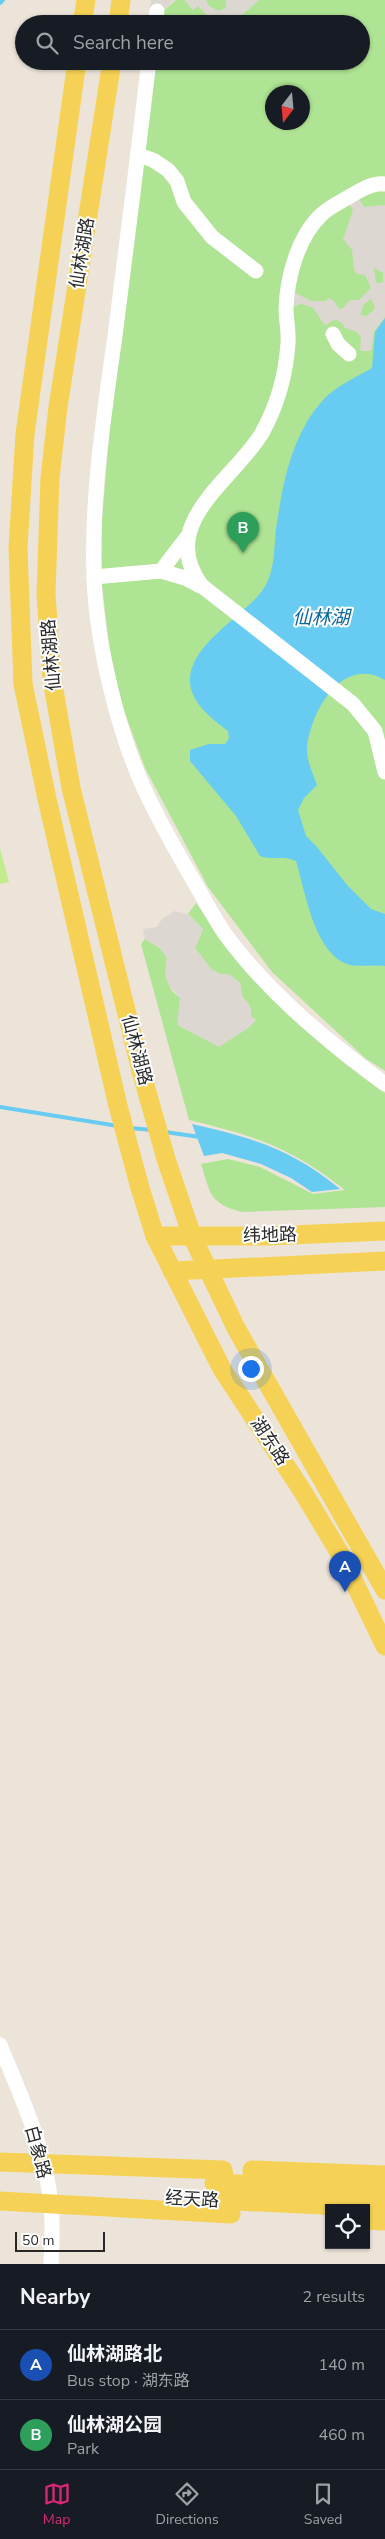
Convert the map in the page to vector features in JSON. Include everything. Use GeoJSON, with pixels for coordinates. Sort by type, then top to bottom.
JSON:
{"type":"FeatureCollection","features":[{"type":"Feature","properties":{"kind":"main road"},"geometry":{"type":"LineString","coordinates":[[84,15],[86,0]]}},
{"type":"Feature","properties":{"kind":"main road"},"geometry":{"type":"LineString","coordinates":[[119,15],[121,0]]}},
{"type":"Feature","properties":{"kind":"main road","name":"仙林湖路"},"geometry":{"type":"LineString","coordinates":[[76,70],[24,434],[18,548],[23,684],[47,799],[118,1106],[155,1236]]}},
{"type":"Feature","properties":{"kind":"main road","name":"仙林湖路"},"geometry":{"type":"LineString","coordinates":[[111,70],[58,406],[50,478],[46,550],[46,594],[52,679],[71,788],[166,1159],[192,1236]]}},
{"type":"Feature","properties":{"kind":"main road"},"geometry":{"type":"LineString","coordinates":[[18,548],[46,550]]}},
{"type":"Feature","properties":{"kind":"main road","name":"纬地路"},"geometry":{"type":"LineString","coordinates":[[155,1236],[268,1236],[385,1231]]}},
{"type":"Feature","properties":{"kind":"main road","name":"湖东路"},"geometry":{"type":"LineString","coordinates":[[155,1236],[222,1369],[303,1492],[342,1557],[385,1646]]}},
{"type":"Feature","properties":{"kind":"main road","name":"湖东路"},"geometry":{"type":"LineString","coordinates":[[192,1236],[236,1328],[385,1590]]}},
{"type":"Feature","properties":{"kind":"main road","name":"纬地路"},"geometry":{"type":"LineString","coordinates":[[172,1271],[385,1261]]}},
{"type":"Feature","properties":{"kind":"main road"},"geometry":{"type":"LineString","coordinates":[[0,2162],[222,2170],[231,2214],[0,2201]]}},
{"type":"Feature","properties":{"kind":"main road"},"geometry":{"type":"LineString","coordinates":[[325,2218],[258,2214],[252,2170],[385,2176]]}},
{"type":"Feature","properties":{"kind":"main road","name":"经天路"},"geometry":{"type":"LineString","coordinates":[[0,2174],[385,2190]]}},
{"type":"Feature","properties":{"kind":"main road","name":"经天路"},"geometry":{"type":"LineString","coordinates":[[0,2190],[385,2208]]}},
{"type":"Feature","properties":{"kind":"main road"},"geometry":{"type":"LineString","coordinates":[[226,2191],[255,2192]]}},
{"type":"Feature","properties":{"kind":"main road"},"geometry":{"type":"LineString","coordinates":[[370,2220],[385,2222]]}},
{"type":"Feature","properties":{"kind":"street"},"geometry":{"type":"LineString","coordinates":[[148,70],[104,419],[95,523],[94,577],[98,624],[128,747],[149,800],[176,851],[224,933],[262,978],[337,1049],[385,1084]]}},
{"type":"Feature","properties":{"kind":"street"},"geometry":{"type":"LineString","coordinates":[[138,155],[153,160],[168,170],[177,181],[184,202],[212,237],[256,271]]}},
{"type":"Feature","properties":{"kind":"street"},"geometry":{"type":"LineString","coordinates":[[161,571],[180,548],[206,500],[261,434],[276,404],[289,342],[286,309],[288,286],[296,256],[310,229],[321,214],[337,204],[369,187],[385,184]]}},
{"type":"Feature","properties":{"kind":"street"},"geometry":{"type":"LineString","coordinates":[[332,334],[338,344],[349,354]]}},
{"type":"Feature","properties":{"kind":"street"},"geometry":{"type":"LineString","coordinates":[[189,533],[186,550],[188,563],[192,573],[202,586],[353,704],[375,731],[385,772]]}},
{"type":"Feature","properties":{"kind":"street"},"geometry":{"type":"LineString","coordinates":[[94,577],[161,571],[185,578],[202,586]]}},
{"type":"Feature","properties":{"kind":"street","name":"白象路"},"geometry":{"type":"LineString","coordinates":[[0,2045],[36,2136],[44,2164],[51,2204],[51,2264]]}},
{"type":"Feature","properties":{"kind":"green space"},"geometry":{"type":"Polygon","coordinates":[[[176,0],[385,0],[385,1071],[365,1058],[272,972],[208,887],[145,768],[122,705],[109,646],[102,585],[102,520],[112,401],[155,70],[370,70],[370,15],[162,15],[163,11],[176,0]]]}},
{"type":"Feature","properties":{"kind":"green space"},"geometry":{"type":"Polygon","coordinates":[[[0,848],[9,882],[0,884],[0,848]]]}},
{"type":"Feature","properties":{"kind":"green space"},"geometry":{"type":"Polygon","coordinates":[[[196,903],[237,958],[282,1007],[330,1052],[385,1093],[385,1207],[242,1212],[223,1205],[213,1196],[201,1164],[228,1159],[260,1167],[313,1194],[345,1190],[307,1163],[272,1145],[189,1120],[141,944],[145,939],[160,948],[167,958],[167,979],[171,989],[179,997],[251,1016],[250,1006],[242,996],[240,983],[230,975],[220,974],[211,969],[195,948],[203,929],[188,914],[196,903]]]}},
{"type":"Feature","properties":{"kind":"shaded area"},"geometry":{"type":"Polygon","coordinates":[[[151,0],[174,0],[161,12],[150,10],[151,0]]]}},
{"type":"Feature","properties":{"kind":"shaded area"},"geometry":{"type":"Polygon","coordinates":[[[184,0],[206,0],[209,6],[219,11],[226,8],[226,0],[259,0],[242,15],[206,15],[198,6],[193,10],[184,0]]]}},
{"type":"Feature","properties":{"kind":"shaded area"},"geometry":{"type":"Polygon","coordinates":[[[358,197],[364,207],[385,205],[385,317],[374,332],[371,351],[360,351],[361,338],[357,332],[345,328],[342,323],[336,320],[331,321],[327,325],[324,324],[313,308],[301,304],[291,307],[292,291],[311,301],[326,301],[329,298],[334,301],[339,309],[343,308],[350,300],[359,300],[371,288],[365,275],[357,274],[354,270],[352,250],[343,239],[353,210],[348,203],[358,197]],[[374,268],[376,283],[381,283],[383,281],[383,273],[374,268]],[[371,299],[364,304],[360,315],[366,316],[373,311],[375,307],[371,299]]]}},
{"type":"Feature","properties":{"kind":"shaded area"},"geometry":{"type":"Polygon","coordinates":[[[175,911],[188,914],[203,929],[195,948],[211,969],[220,974],[230,975],[240,983],[242,996],[250,1006],[251,1016],[256,1020],[250,1027],[219,1047],[177,1025],[180,998],[169,985],[165,975],[167,958],[160,948],[145,939],[143,929],[157,927],[162,919],[175,911]]]}},
{"type":"Feature","properties":{"kind":"water","name":"仙林湖"},"geometry":{"type":"Polygon","coordinates":[[[385,318],[385,680],[369,674],[355,675],[342,681],[322,703],[315,718],[307,747],[309,761],[317,785],[304,798],[298,810],[306,836],[347,885],[371,909],[385,914],[385,966],[356,966],[347,964],[326,947],[312,919],[296,861],[286,858],[260,856],[236,816],[190,761],[190,750],[209,744],[225,744],[229,738],[228,731],[209,716],[198,704],[191,690],[190,682],[192,668],[198,655],[220,631],[256,598],[268,581],[282,494],[296,444],[313,413],[329,394],[372,368],[375,332],[385,318]]]}},
{"type":"Feature","properties":{"kind":"water"},"geometry":{"type":"Polygon","coordinates":[[[192,1124],[233,1134],[271,1147],[305,1164],[340,1189],[312,1192],[291,1178],[261,1164],[222,1153],[204,1156],[192,1124]]]}},
{"type":"Feature","properties":{"kind":"waterway"},"geometry":{"type":"LineString","coordinates":[[0,3],[3,0]]}},
{"type":"Feature","properties":{"kind":"waterway"},"geometry":{"type":"LineString","coordinates":[[0,1107],[118,1126]]}},
{"type":"Feature","properties":{"kind":"waterway"},"geometry":{"type":"LineString","coordinates":[[130,1128],[153,1130]]}},
{"type":"Feature","properties":{"kind":"waterway"},"geometry":{"type":"LineString","coordinates":[[165,1132],[200,1137]]}},
{"type":"Feature","properties":{"kind":"place","name":"仙林湖公园"},"geometry":{"type":"Point","coordinates":[243,553]}},
{"type":"Feature","properties":{"kind":"place","name":"仙林湖路北"},"geometry":{"type":"Point","coordinates":[345,1592]}}]}
